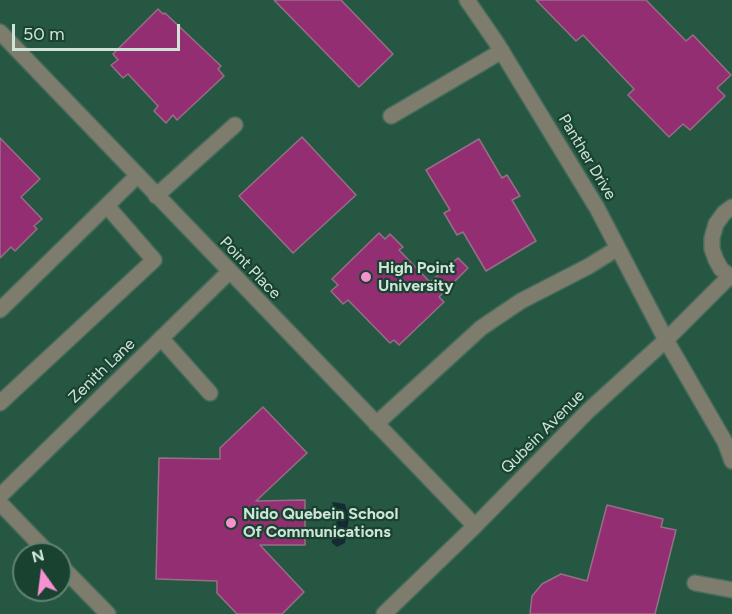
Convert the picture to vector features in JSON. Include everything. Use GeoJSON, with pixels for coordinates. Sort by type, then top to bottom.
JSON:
{"type":"FeatureCollection","features":[{"type":"Feature","properties":{"kind":"street","name":"Panther Drive"},"geometry":{"type":"LineString","coordinates":[[467,0],[502,51],[597,208],[666,340],[717,426],[732,460]]}},
{"type":"Feature","properties":{"kind":"street","name":"Point Place"},"geometry":{"type":"LineString","coordinates":[[0,32],[475,526]]}},
{"type":"Feature","properties":{"kind":"street"},"geometry":{"type":"LineString","coordinates":[[391,116],[502,51]]}},
{"type":"Feature","properties":{"kind":"street"},"geometry":{"type":"LineString","coordinates":[[156,196],[235,124]]}},
{"type":"Feature","properties":{"kind":"street"},"geometry":{"type":"LineString","coordinates":[[0,310],[137,176]]}},
{"type":"Feature","properties":{"kind":"street"},"geometry":{"type":"LineString","coordinates":[[0,403],[154,260],[107,206]]}},
{"type":"Feature","properties":{"kind":"street","name":"Qubein Avenue"},"geometry":{"type":"LineString","coordinates":[[384,614],[475,526],[588,411],[731,277],[716,260],[712,249],[712,238],[716,224],[732,207]]}},
{"type":"Feature","properties":{"kind":"street"},"geometry":{"type":"LineString","coordinates":[[376,424],[481,328],[521,301],[589,266],[618,248]]}},
{"type":"Feature","properties":{"kind":"street","name":"Zenith Lane"},"geometry":{"type":"LineString","coordinates":[[0,496],[229,272]]}},
{"type":"Feature","properties":{"kind":"street"},"geometry":{"type":"LineString","coordinates":[[161,338],[210,393]]}},
{"type":"Feature","properties":{"kind":"street"},"geometry":{"type":"LineString","coordinates":[[0,503],[37,542]]}},
{"type":"Feature","properties":{"kind":"street"},"geometry":{"type":"LineString","coordinates":[[72,577],[108,614]]}},
{"type":"Feature","properties":{"kind":"street"},"geometry":{"type":"LineString","coordinates":[[695,583],[732,590]]}},
{"type":"Feature","properties":{"kind":"shaded area","name":"High Point University"},"geometry":{"type":"Polygon","coordinates":[[[0,0],[732,0],[732,614],[0,614],[0,0]]]}},
{"type":"Feature","properties":{"kind":"water"},"geometry":{"type":"Polygon","coordinates":[[[332,502],[345,504],[349,518],[345,543],[337,547],[331,542],[335,536],[337,517],[332,502]]]}},
{"type":"Feature","properties":{"kind":"building"},"geometry":{"type":"Polygon","coordinates":[[[274,0],[341,0],[393,54],[359,87],[274,0]]]}},
{"type":"Feature","properties":{"kind":"building"},"geometry":{"type":"Polygon","coordinates":[[[536,0],[646,0],[686,41],[693,35],[731,75],[717,88],[725,96],[690,130],[683,124],[669,137],[628,95],[634,89],[583,35],[576,41],[536,0]]]}},
{"type":"Feature","properties":{"kind":"building"},"geometry":{"type":"Polygon","coordinates":[[[158,9],[221,66],[218,69],[224,76],[177,120],[173,115],[166,123],[154,111],[158,106],[128,74],[123,78],[111,65],[118,60],[113,54],[158,9]]]}},
{"type":"Feature","properties":{"kind":"building"},"geometry":{"type":"Polygon","coordinates":[[[302,137],[356,195],[293,253],[239,196],[302,137]]]}},
{"type":"Feature","properties":{"kind":"building"},"geometry":{"type":"Polygon","coordinates":[[[0,138],[40,179],[21,197],[42,219],[34,226],[37,229],[15,251],[11,247],[0,258],[0,138]]]}},
{"type":"Feature","properties":{"kind":"building"},"geometry":{"type":"Polygon","coordinates":[[[479,139],[502,178],[507,175],[520,196],[512,200],[536,241],[486,271],[463,232],[457,235],[444,213],[450,210],[426,170],[479,139]]]}},
{"type":"Feature","properties":{"kind":"building"},"geometry":{"type":"Polygon","coordinates":[[[379,233],[385,239],[390,234],[403,247],[399,250],[430,282],[458,258],[468,268],[439,297],[444,302],[399,345],[394,340],[390,343],[348,300],[343,304],[331,291],[338,285],[332,279],[379,233]]]}},
{"type":"Feature","properties":{"kind":"building","name":"Nido Quebein School Of Communications"},"geometry":{"type":"Polygon","coordinates":[[[263,407],[307,453],[256,501],[305,500],[305,545],[260,545],[304,592],[282,614],[237,614],[217,593],[217,581],[156,579],[159,458],[220,459],[220,448],[263,407]]]}},
{"type":"Feature","properties":{"kind":"building"},"geometry":{"type":"Polygon","coordinates":[[[607,505],[663,519],[661,527],[676,530],[655,614],[530,614],[532,596],[542,584],[561,574],[587,581],[607,505]]]}},
{"type":"Feature","properties":{"kind":"place","name":"High Point University"},"geometry":{"type":"Point","coordinates":[366,277]}},
{"type":"Feature","properties":{"kind":"place","name":"Nido Quebein School Of Communications"},"geometry":{"type":"Point","coordinates":[231,523]}}]}
